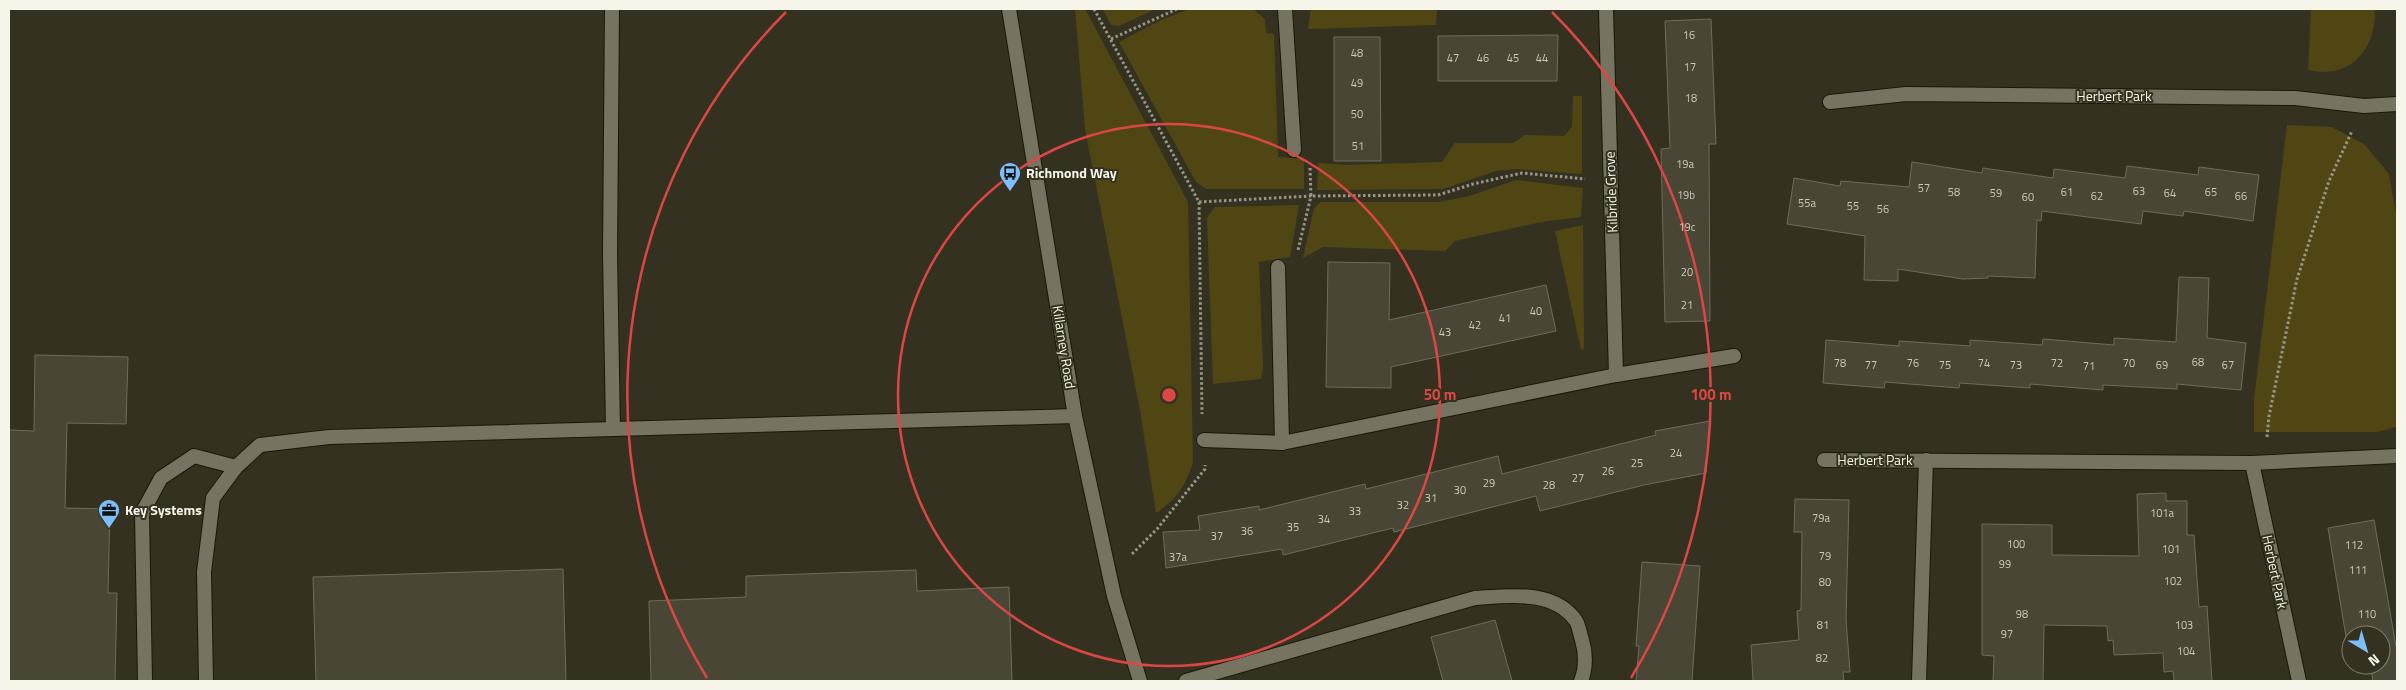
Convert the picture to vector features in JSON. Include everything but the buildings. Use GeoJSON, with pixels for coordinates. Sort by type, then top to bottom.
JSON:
{"type":"FeatureCollection","features":[{"type":"Feature","properties":{"kind":"street"},"geometry":{"type":"LineString","coordinates":[[612,9],[610,254],[614,429]]}},
{"type":"Feature","properties":{"kind":"street","name":"Killarney Road"},"geometry":{"type":"LineString","coordinates":[[1009,9],[1075,416],[1110,576],[1140,681]]}},
{"type":"Feature","properties":{"kind":"street"},"geometry":{"type":"LineString","coordinates":[[1286,9],[1294,150]]}},
{"type":"Feature","properties":{"kind":"street","name":"Kilbride Grove"},"geometry":{"type":"LineString","coordinates":[[1606,9],[1616,375]]}},
{"type":"Feature","properties":{"kind":"street","name":"Herbert Park"},"geometry":{"type":"LineString","coordinates":[[1830,102],[1906,94],[1932,94],[2295,98],[2364,106],[2397,104]]}},
{"type":"Feature","properties":{"kind":"street"},"geometry":{"type":"LineString","coordinates":[[1278,267],[1282,443]]}},
{"type":"Feature","properties":{"kind":"street"},"geometry":{"type":"LineString","coordinates":[[1204,440],[1282,443],[1616,375],[1734,356]]}},
{"type":"Feature","properties":{"kind":"street"},"geometry":{"type":"LineString","coordinates":[[206,681],[204,572],[212,498],[236,466],[260,445],[329,437],[1075,416]]}},
{"type":"Feature","properties":{"kind":"street"},"geometry":{"type":"LineString","coordinates":[[145,681],[142,513],[161,478],[194,456],[236,466]]}},
{"type":"Feature","properties":{"kind":"street","name":"Herbert Park"},"geometry":{"type":"LineString","coordinates":[[1824,460],[2258,462],[2397,456]]}},
{"type":"Feature","properties":{"kind":"street","name":"Herbert Park"},"geometry":{"type":"LineString","coordinates":[[1920,681],[1926,460]]}},
{"type":"Feature","properties":{"kind":"street","name":"Herbert Park"},"geometry":{"type":"LineString","coordinates":[[2258,462],[2299,681]]}},
{"type":"Feature","properties":{"kind":"street"},"geometry":{"type":"LineString","coordinates":[[1186,681],[1475,598],[1521,595],[1556,603],[1576,622],[1585,649],[1584,674],[1581,681]]}},
{"type":"Feature","properties":{"kind":"path"},"geometry":{"type":"LineString","coordinates":[[1094,9],[1199,202],[1200,376],[1205,469],[1156,528],[1110,576]]}},
{"type":"Feature","properties":{"kind":"path"},"geometry":{"type":"LineString","coordinates":[[1111,39],[1177,9]]}},
{"type":"Feature","properties":{"kind":"path"},"geometry":{"type":"LineString","coordinates":[[2258,462],[2297,279],[2329,181],[2364,106]]}},
{"type":"Feature","properties":{"kind":"path"},"geometry":{"type":"LineString","coordinates":[[1278,267],[1296,260],[1310,196],[1311,159],[1294,150]]}},
{"type":"Feature","properties":{"kind":"path"},"geometry":{"type":"LineString","coordinates":[[1199,202],[1310,196],[1438,195],[1473,184],[1522,173],[1611,182]]}},
{"type":"Feature","properties":{"kind":"shaded area"},"geometry":{"type":"Polygon","coordinates":[[[1075,9],[1085,9],[1188,202],[1193,463],[1187,479],[1179,492],[1156,513],[1140,410],[1085,129],[1075,9]]]}},
{"type":"Feature","properties":{"kind":"shaded area"},"geometry":{"type":"Polygon","coordinates":[[[1103,9],[1156,9],[1119,26],[1111,25],[1103,9]]]}},
{"type":"Feature","properties":{"kind":"shaded area"},"geometry":{"type":"Polygon","coordinates":[[[1189,9],[1253,9],[1265,19],[1266,33],[1274,34],[1278,157],[1304,159],[1304,189],[1206,189],[1196,182],[1119,42],[1159,21],[1189,9]]]}},
{"type":"Feature","properties":{"kind":"shaded area"},"geometry":{"type":"Polygon","coordinates":[[[1311,9],[1437,9],[1436,25],[1308,29],[1311,9]]]}},
{"type":"Feature","properties":{"kind":"shaded area"},"geometry":{"type":"Polygon","coordinates":[[[2311,9],[2375,9],[2374,24],[2366,49],[2348,66],[2337,70],[2323,72],[2308,70],[2311,9]]]}},
{"type":"Feature","properties":{"kind":"shaded area"},"geometry":{"type":"Polygon","coordinates":[[[1573,96],[1582,96],[1582,174],[1515,169],[1496,171],[1443,189],[1317,190],[1318,163],[1346,165],[1442,162],[1455,143],[1513,143],[1525,135],[1564,136],[1572,127],[1573,96]]]}},
{"type":"Feature","properties":{"kind":"shaded area"},"geometry":{"type":"Polygon","coordinates":[[[2287,125],[2332,127],[2364,144],[2389,174],[2397,220],[2396,427],[2378,432],[2254,432],[2254,399],[2287,125]]]}},
{"type":"Feature","properties":{"kind":"shaded area"},"geometry":{"type":"Polygon","coordinates":[[[1516,180],[1583,188],[1581,217],[1541,222],[1455,241],[1445,251],[1323,247],[1303,258],[1314,208],[1321,202],[1439,202],[1469,196],[1516,180]]]}},
{"type":"Feature","properties":{"kind":"shaded area"},"geometry":{"type":"Polygon","coordinates":[[[1299,205],[1290,257],[1259,262],[1263,367],[1261,379],[1213,384],[1207,218],[1215,207],[1299,205]]]}},
{"type":"Feature","properties":{"kind":"shaded area"},"geometry":{"type":"Polygon","coordinates":[[[1583,225],[1584,348],[1581,350],[1555,231],[1583,225]]]}},
{"type":"Feature","properties":{"kind":"place","name":"Richmond Way"},"geometry":{"type":"Point","coordinates":[1010,192]}},
{"type":"Feature","properties":{"kind":"place","name":"Key Systems"},"geometry":{"type":"Point","coordinates":[109,529]}}]}
